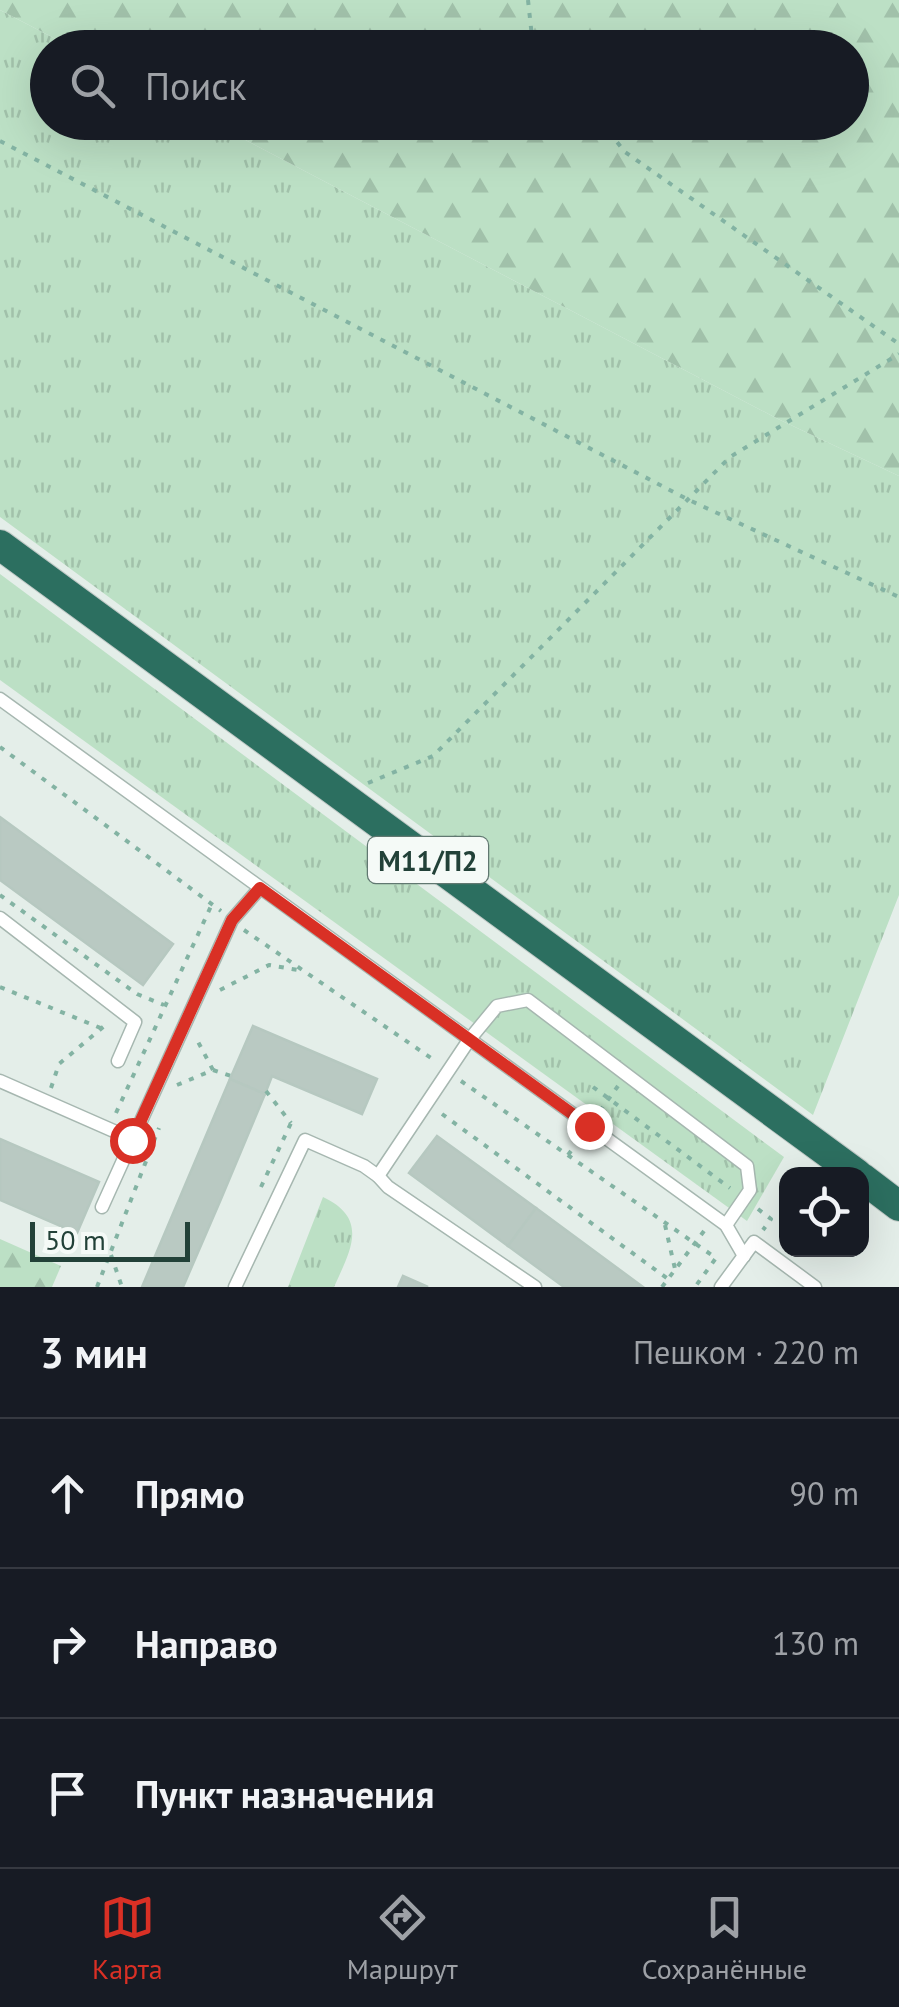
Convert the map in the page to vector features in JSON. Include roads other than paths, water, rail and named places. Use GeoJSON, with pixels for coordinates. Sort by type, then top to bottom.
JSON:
{"type":"FeatureCollection","features":[{"type":"Feature","properties":{"kind":"highway","name":"М11/П2"},"geometry":{"type":"LineString","coordinates":[[0,546],[847,1167]]}},
{"type":"Feature","properties":{"kind":"highway","name":"М11/П2"},"geometry":{"type":"LineString","coordinates":[[869,1184],[899,1206]]}},
{"type":"Feature","properties":{"kind":"lane"},"geometry":{"type":"LineString","coordinates":[[0,699],[720,1221],[744,1256]]}},
{"type":"Feature","properties":{"kind":"lane"},"geometry":{"type":"LineString","coordinates":[[102,1207],[232,920],[260,888]]}},
{"type":"Feature","properties":{"kind":"lane"},"geometry":{"type":"LineString","coordinates":[[0,918],[135,1022],[118,1061]]}},
{"type":"Feature","properties":{"kind":"lane"},"geometry":{"type":"LineString","coordinates":[[378,1176],[469,1040],[497,1006],[528,1000],[747,1166],[750,1190],[720,1221]]}},
{"type":"Feature","properties":{"kind":"lane"},"geometry":{"type":"LineString","coordinates":[[0,1081],[132,1140]]}},
{"type":"Feature","properties":{"kind":"lane"},"geometry":{"type":"LineString","coordinates":[[235,1287],[305,1140],[364,1166],[388,1187],[535,1287]]}},
{"type":"Feature","properties":{"kind":"lane"},"geometry":{"type":"LineString","coordinates":[[721,1287],[754,1242],[815,1287]]}},
{"type":"Feature","properties":{"kind":"lane"},"geometry":{"type":"LineString","coordinates":[[506,1287],[512,1272]]}}]}
